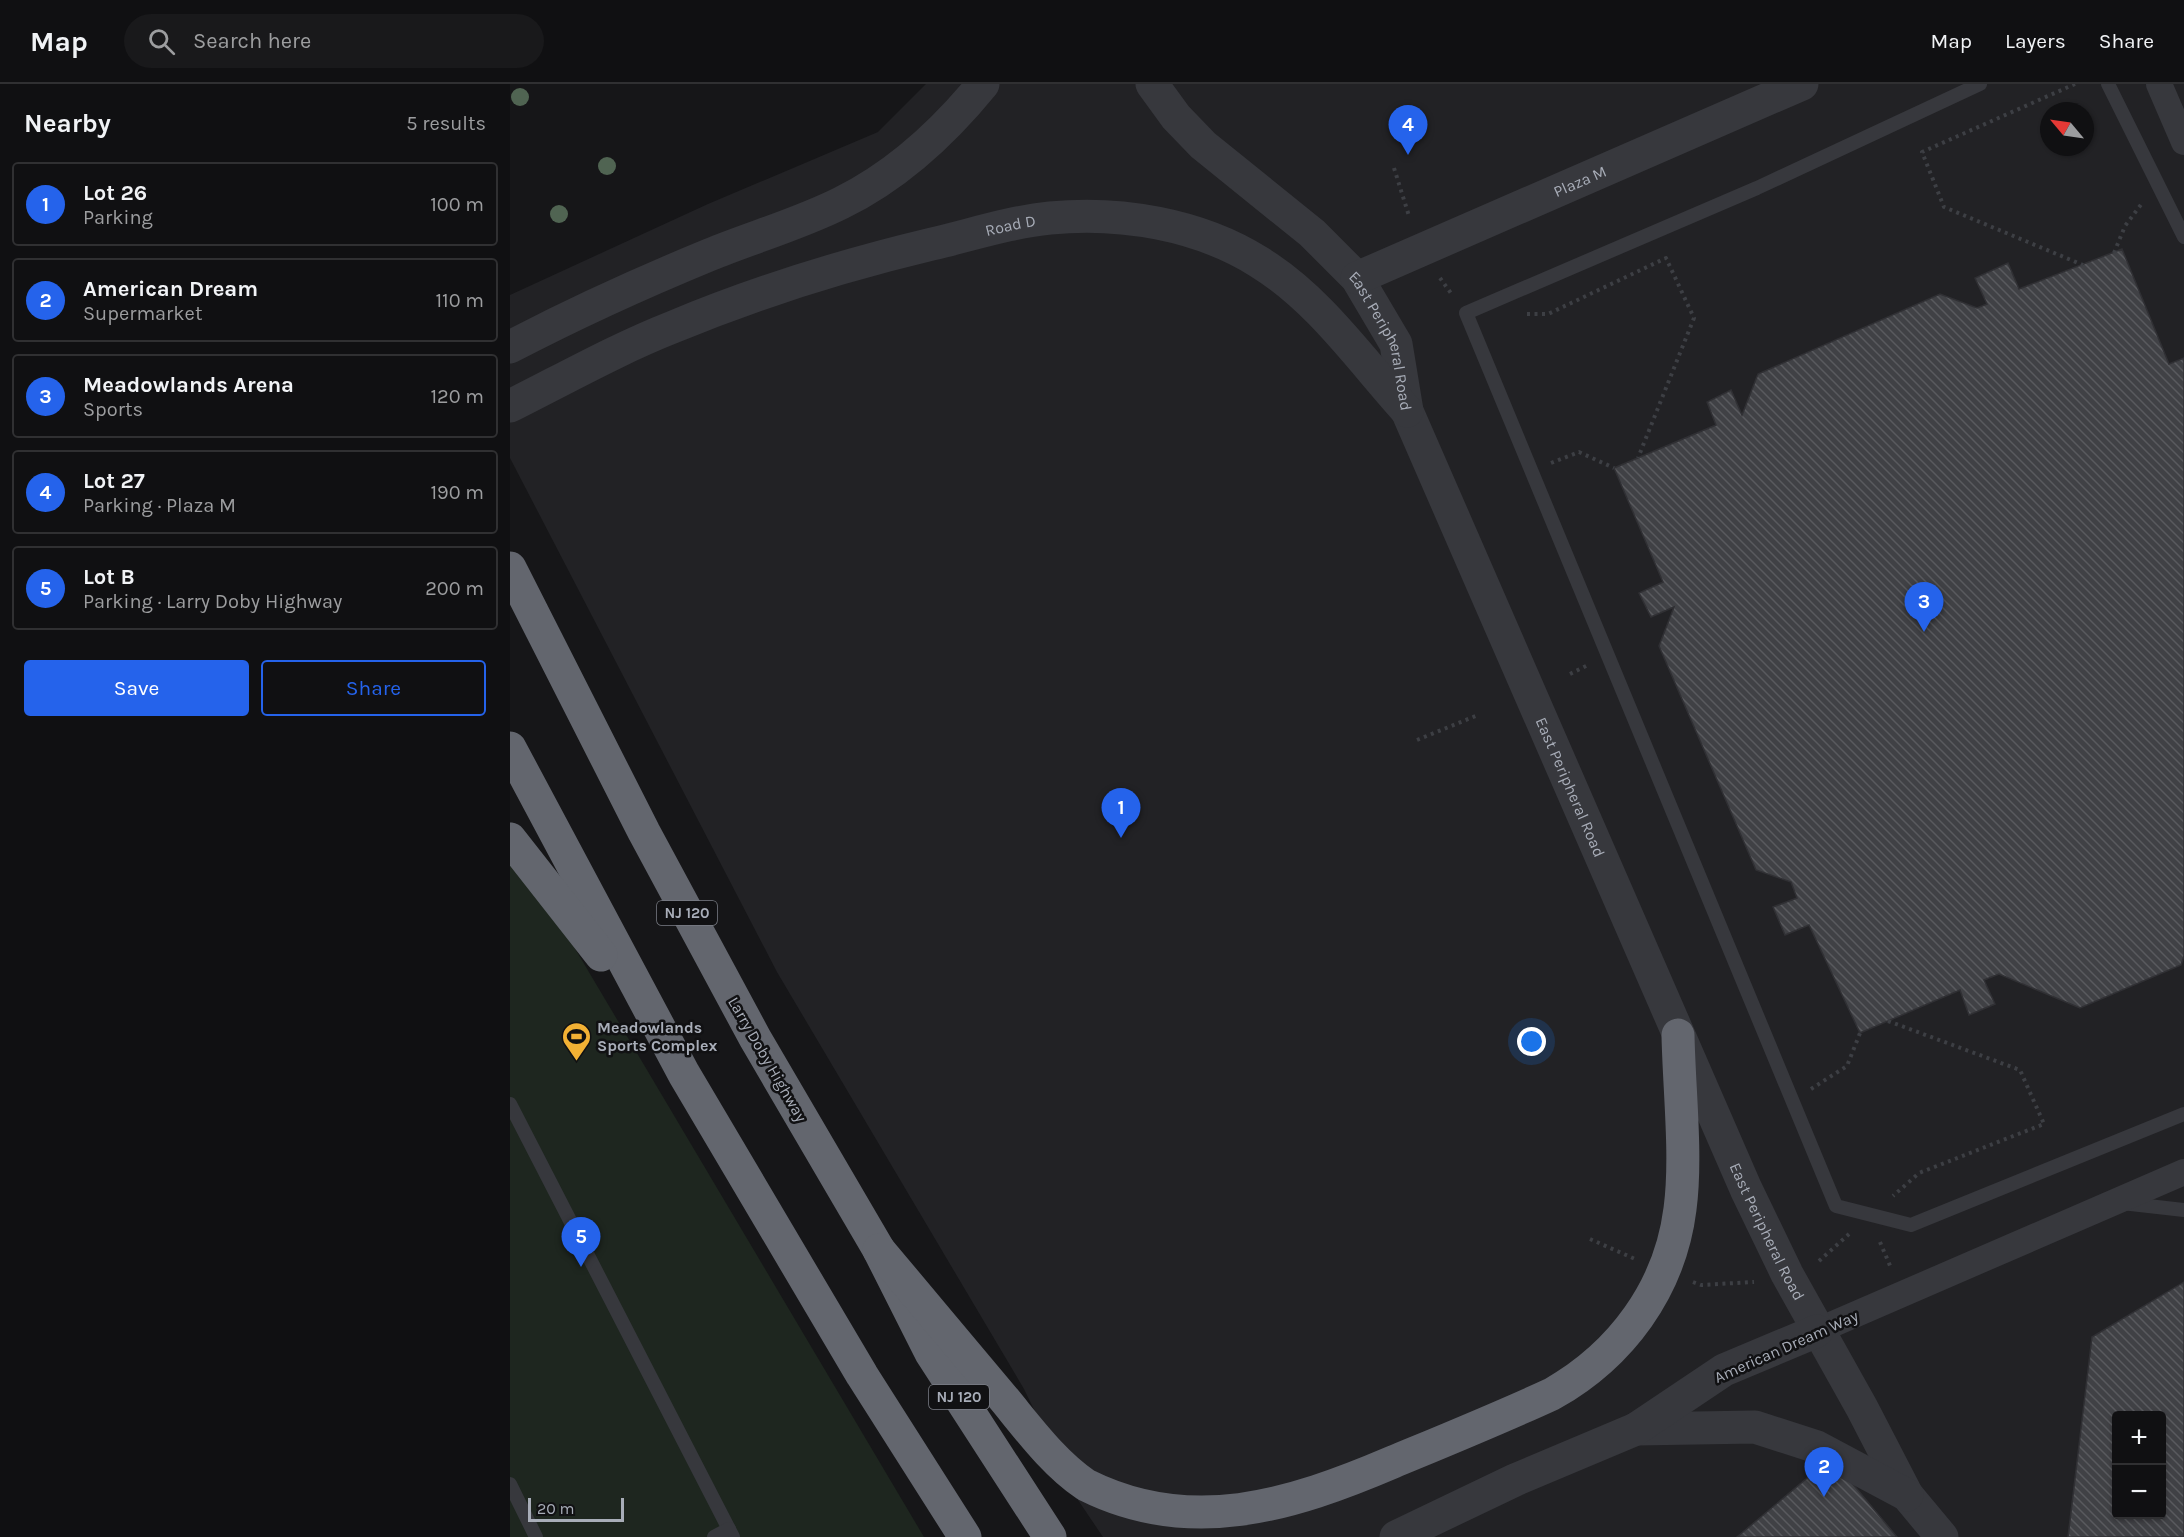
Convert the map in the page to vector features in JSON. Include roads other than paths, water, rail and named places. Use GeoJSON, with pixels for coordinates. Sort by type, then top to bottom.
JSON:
{"type":"FeatureCollection","features":[{"type":"Feature","properties":{"kind":"highway","name":"Larry Doby Highway"},"geometry":{"type":"LineString","coordinates":[[510,568],[699,936],[879,1250],[932,1353],[1050,1537]]}},
{"type":"Feature","properties":{"kind":"highway"},"geometry":{"type":"LineString","coordinates":[[510,748],[655,1023],[862,1375],[965,1537]]}},
{"type":"Feature","properties":{"kind":"highway"},"geometry":{"type":"LineString","coordinates":[[510,838],[655,1023]]}},
{"type":"Feature","properties":{"kind":"highway"},"geometry":{"type":"LineString","coordinates":[[879,1250],[1050,1454],[1085,1485],[1120,1505],[1176,1523],[1220,1523],[1263,1515],[1552,1394],[1588,1371],[1619,1342],[1649,1300],[1663,1272],[1676,1232],[1681,1188],[1678,1035]]}},
{"type":"Feature","properties":{"kind":"street"},"geometry":{"type":"LineString","coordinates":[[510,346],[667,273],[813,216],[868,189],[918,153],[941,132],[983,84]]}},
{"type":"Feature","properties":{"kind":"street","name":"East Peripheral Road"},"geometry":{"type":"LineString","coordinates":[[1152,84],[1176,117],[1203,145],[1312,232],[1357,278],[1396,344],[1407,411],[1746,1189],[1817,1331],[1862,1408],[1906,1495],[1942,1537]]}},
{"type":"Feature","properties":{"kind":"street","name":"Plaza M"},"geometry":{"type":"LineString","coordinates":[[1357,278],[1802,84]]}},
{"type":"Feature","properties":{"kind":"street"},"geometry":{"type":"LineString","coordinates":[[2159,84],[2184,142]]}},
{"type":"Feature","properties":{"kind":"street","name":"Road D"},"geometry":{"type":"LineString","coordinates":[[510,406],[672,327],[789,283],[1008,225],[1049,218],[1113,217],[1145,221],[1194,234],[1258,261],[1284,279],[1326,317],[1407,411]]}},
{"type":"Feature","properties":{"kind":"street","name":"American Dream Way"},"geometry":{"type":"LineString","coordinates":[[1396,1537],[1515,1480],[1636,1430],[1724,1370],[2184,1172]]}},
{"type":"Feature","properties":{"kind":"street"},"geometry":{"type":"LineString","coordinates":[[1636,1430],[1755,1428],[1817,1447],[1906,1495]]}},
{"type":"Feature","properties":{"kind":"lane"},"geometry":{"type":"LineString","coordinates":[[1980,84],[1757,188],[1466,313],[1836,1206],[1911,1226],[2184,1114]]}},
{"type":"Feature","properties":{"kind":"lane"},"geometry":{"type":"LineString","coordinates":[[2108,84],[2184,237]]}},
{"type":"Feature","properties":{"kind":"lane"},"geometry":{"type":"LineString","coordinates":[[510,1104],[731,1533],[714,1537]]}},
{"type":"Feature","properties":{"kind":"lane"},"geometry":{"type":"LineString","coordinates":[[2114,1202],[2184,1210]]}},
{"type":"Feature","properties":{"kind":"lane"},"geometry":{"type":"LineString","coordinates":[[510,1484],[536,1537]]}},
{"type":"Feature","properties":{"kind":"place","name":"Lot 27"},"geometry":{"type":"Point","coordinates":[1408,155]}},
{"type":"Feature","properties":{"kind":"place","name":"Meadowlands Arena"},"geometry":{"type":"Point","coordinates":[1924,632]}},
{"type":"Feature","properties":{"kind":"place","name":"Lot 26"},"geometry":{"type":"Point","coordinates":[1121,838]}},
{"type":"Feature","properties":{"kind":"place","name":"Meadowlands Sports Complex"},"geometry":{"type":"Point","coordinates":[576,1062]}},
{"type":"Feature","properties":{"kind":"place","name":"Lot B"},"geometry":{"type":"Point","coordinates":[581,1267]}},
{"type":"Feature","properties":{"kind":"place","name":"American Dream"},"geometry":{"type":"Point","coordinates":[1824,1497]}}]}
